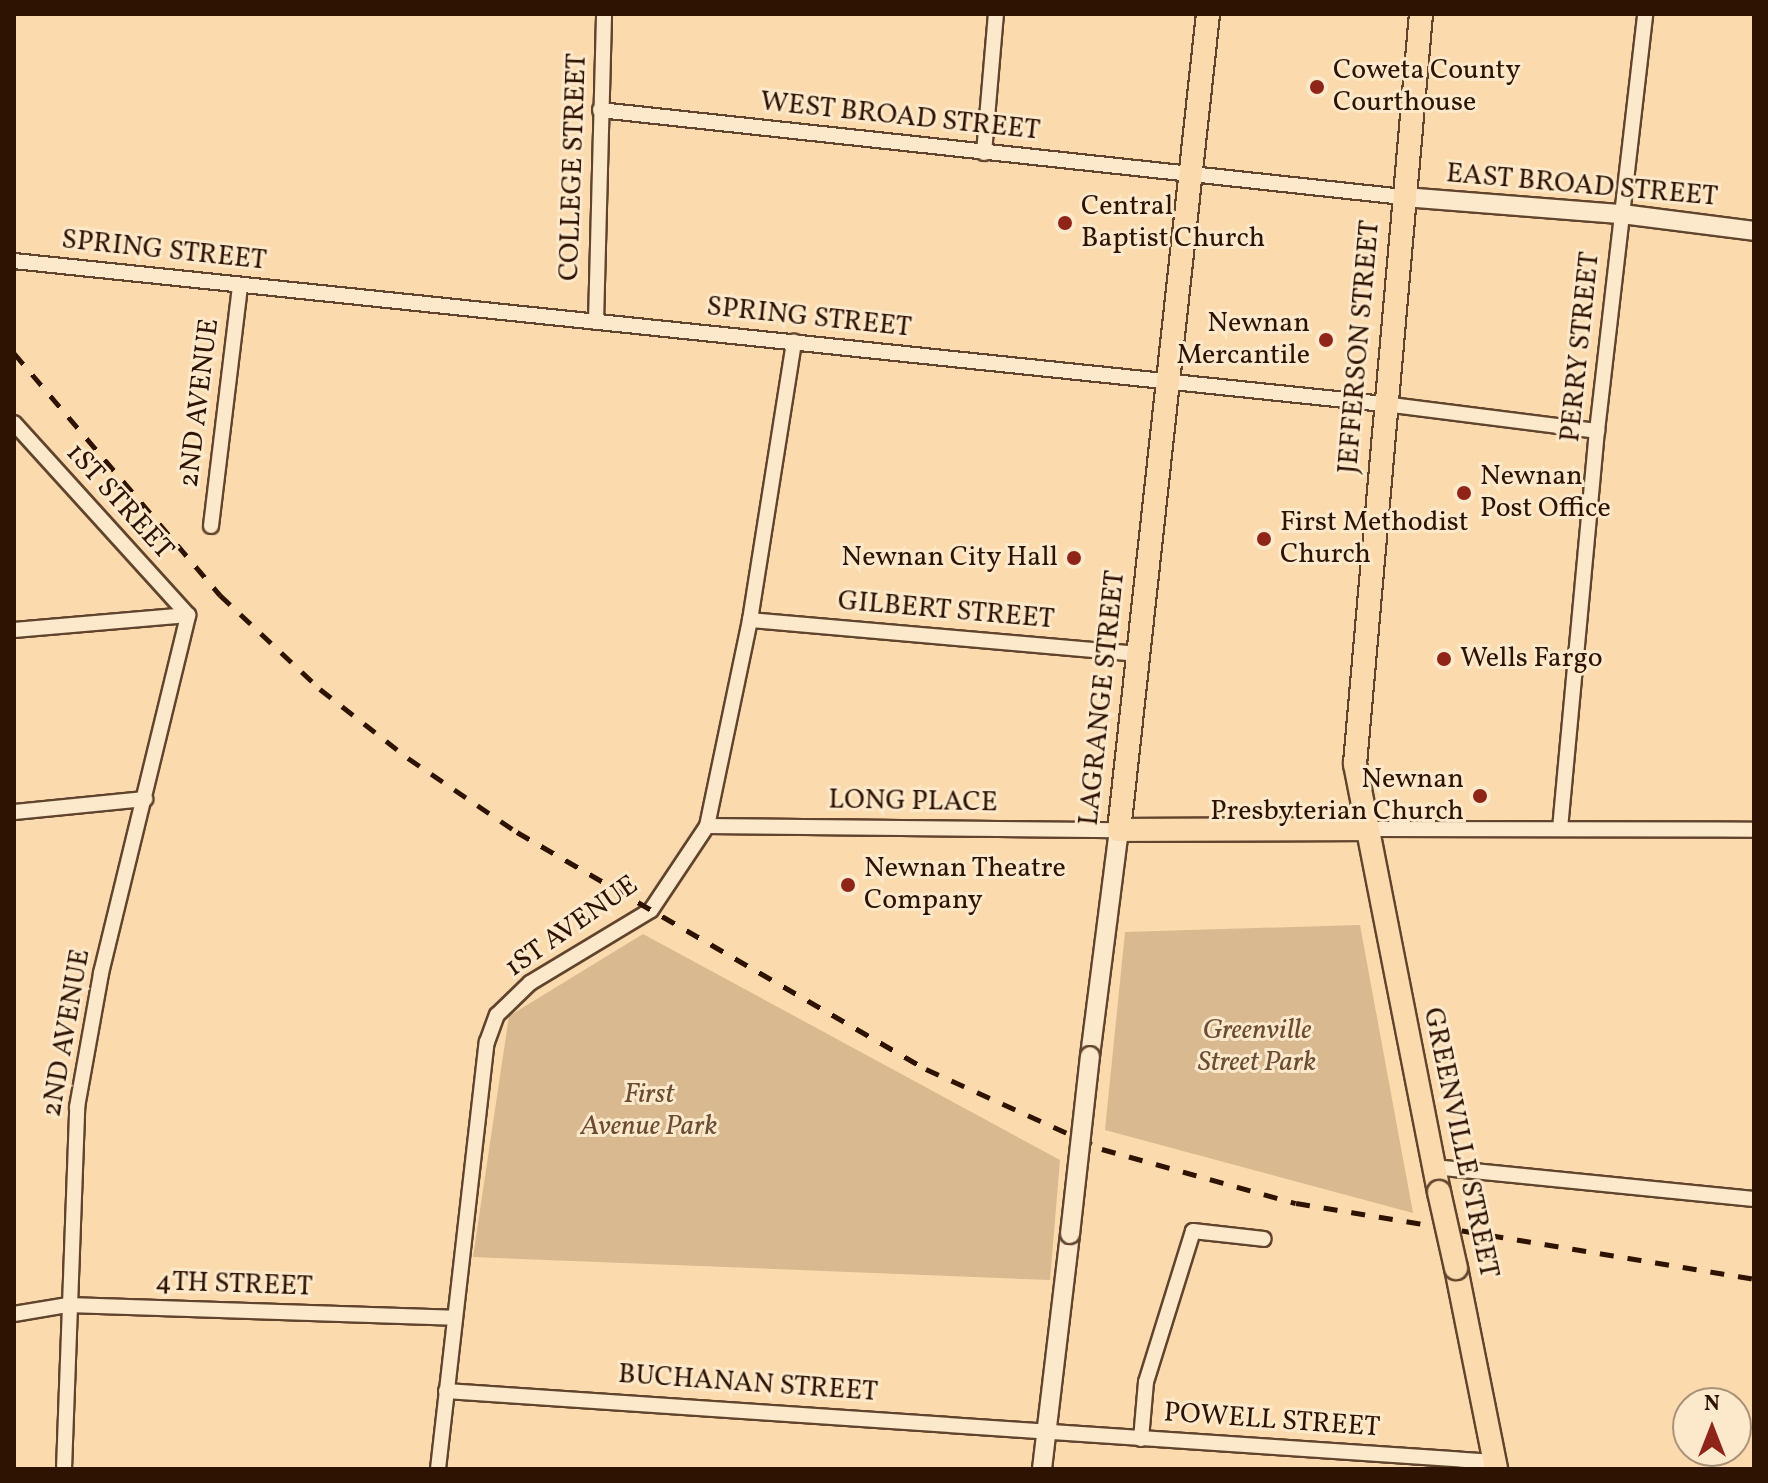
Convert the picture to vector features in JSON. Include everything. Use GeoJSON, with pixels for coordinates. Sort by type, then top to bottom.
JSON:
{"type":"FeatureCollection","features":[{"type":"Feature","properties":{"kind":"main road","name":"LAGRANGE STREET"},"geometry":{"type":"LineString","coordinates":[[1119,830],[1194,172],[1208,14]]}},
{"type":"Feature","properties":{"kind":"main road","name":"JEFFERSON STREET"},"geometry":{"type":"LineString","coordinates":[[1367,829],[1355,764],[1384,404],[1421,14]]}},
{"type":"Feature","properties":{"kind":"main road"},"geometry":{"type":"LineString","coordinates":[[1333,829],[1344,812],[1355,764]]}},
{"type":"Feature","properties":{"kind":"main road"},"geometry":{"type":"LineString","coordinates":[[1119,830],[1367,829]]}},
{"type":"Feature","properties":{"kind":"main road","name":"GREENVILLE STREET"},"geometry":{"type":"LineString","coordinates":[[1367,829],[1495,1466]]}},
{"type":"Feature","properties":{"kind":"street","name":"COLLEGE STREET"},"geometry":{"type":"LineString","coordinates":[[596,322],[604,14]]}},
{"type":"Feature","properties":{"kind":"street"},"geometry":{"type":"LineString","coordinates":[[984,153],[996,14]]}},
{"type":"Feature","properties":{"kind":"street","name":"PERRY STREET"},"geometry":{"type":"LineString","coordinates":[[1560,829],[1597,431],[1645,14]]}},
{"type":"Feature","properties":{"kind":"street","name":"WEST BROAD STREET"},"geometry":{"type":"LineString","coordinates":[[600,110],[1404,197]]}},
{"type":"Feature","properties":{"kind":"street","name":"EAST BROAD STREET"},"geometry":{"type":"LineString","coordinates":[[1404,197],[1622,214],[1754,231]]}},
{"type":"Feature","properties":{"kind":"street","name":"SPRING STREET"},"geometry":{"type":"LineString","coordinates":[[14,261],[794,341],[1168,384],[1384,404],[1597,431]]}},
{"type":"Feature","properties":{"kind":"street","name":"2ND AVENUE"},"geometry":{"type":"LineString","coordinates":[[211,526],[240,286]]}},
{"type":"Feature","properties":{"kind":"street","name":"1ST AVENUE"},"geometry":{"type":"LineString","coordinates":[[438,1469],[487,1042],[497,1015],[530,983],[651,910],[707,826],[750,620],[794,341]]}},
{"type":"Feature","properties":{"kind":"street","name":"1ST STREET"},"geometry":{"type":"LineString","coordinates":[[14,423],[188,615]]}},
{"type":"Feature","properties":{"kind":"street"},"geometry":{"type":"LineString","coordinates":[[14,630],[188,615]]}},
{"type":"Feature","properties":{"kind":"street","name":"2ND AVENUE"},"geometry":{"type":"LineString","coordinates":[[64,1469],[77,1107],[101,973],[188,615]]}},
{"type":"Feature","properties":{"kind":"street","name":"GILBERT STREET"},"geometry":{"type":"LineString","coordinates":[[750,620],[1138,654]]}},
{"type":"Feature","properties":{"kind":"street"},"geometry":{"type":"LineString","coordinates":[[14,812],[145,799]]}},
{"type":"Feature","properties":{"kind":"street","name":"LONG PLACE"},"geometry":{"type":"LineString","coordinates":[[707,826],[1119,830]]}},
{"type":"Feature","properties":{"kind":"street"},"geometry":{"type":"LineString","coordinates":[[1367,829],[1754,830]]}},
{"type":"Feature","properties":{"kind":"street","name":"LAGRANGE STREET"},"geometry":{"type":"LineString","coordinates":[[1042,1469],[1119,830]]}},
{"type":"Feature","properties":{"kind":"street"},"geometry":{"type":"LineString","coordinates":[[1433,1167],[1754,1199]]}},
{"type":"Feature","properties":{"kind":"street"},"geometry":{"type":"LineString","coordinates":[[1141,1439],[1146,1382],[1193,1231],[1264,1239]]}},
{"type":"Feature","properties":{"kind":"street","name":"4TH STREET"},"geometry":{"type":"LineString","coordinates":[[14,1314],[68,1305],[454,1318]]}},
{"type":"Feature","properties":{"kind":"street","name":"BUCHANAN STREET"},"geometry":{"type":"LineString","coordinates":[[446,1391],[1047,1433]]}},
{"type":"Feature","properties":{"kind":"street","name":"POWELL STREET"},"geometry":{"type":"LineString","coordinates":[[1047,1433],[1495,1466]]}},
{"type":"Feature","properties":{"kind":"green space","name":"Greenville Street Park"},"geometry":{"type":"Polygon","coordinates":[[[1360,925],[1413,1213],[1105,1130],[1125,932],[1360,925]]]}},
{"type":"Feature","properties":{"kind":"green space","name":"First Avenue Park"},"geometry":{"type":"Polygon","coordinates":[[[643,934],[1060,1160],[1050,1280],[473,1257],[509,1016],[643,934]]]}},
{"type":"Feature","properties":{"kind":"railway"},"geometry":{"type":"LineString","coordinates":[[14,353],[220,595],[320,689],[408,758],[517,832],[926,1069],[1102,1149],[1296,1203],[1754,1279]]}},
{"type":"Feature","properties":{"kind":"place","name":"Coweta County Courthouse"},"geometry":{"type":"Point","coordinates":[1317,87]}},
{"type":"Feature","properties":{"kind":"place","name":"Central Baptist Church"},"geometry":{"type":"Point","coordinates":[1065,223]}},
{"type":"Feature","properties":{"kind":"place","name":"Newnan Mercantile"},"geometry":{"type":"Point","coordinates":[1326,340]}},
{"type":"Feature","properties":{"kind":"place","name":"Newnan Post Office"},"geometry":{"type":"Point","coordinates":[1464,493]}},
{"type":"Feature","properties":{"kind":"place","name":"First Methodist Church"},"geometry":{"type":"Point","coordinates":[1264,539]}},
{"type":"Feature","properties":{"kind":"place","name":"Newnan City Hall"},"geometry":{"type":"Point","coordinates":[1074,558]}},
{"type":"Feature","properties":{"kind":"place","name":"Wells Fargo"},"geometry":{"type":"Point","coordinates":[1444,659]}},
{"type":"Feature","properties":{"kind":"place","name":"Newnan Presbyterian Church"},"geometry":{"type":"Point","coordinates":[1480,796]}},
{"type":"Feature","properties":{"kind":"place","name":"Newnan Theatre Company"},"geometry":{"type":"Point","coordinates":[848,885]}}]}
